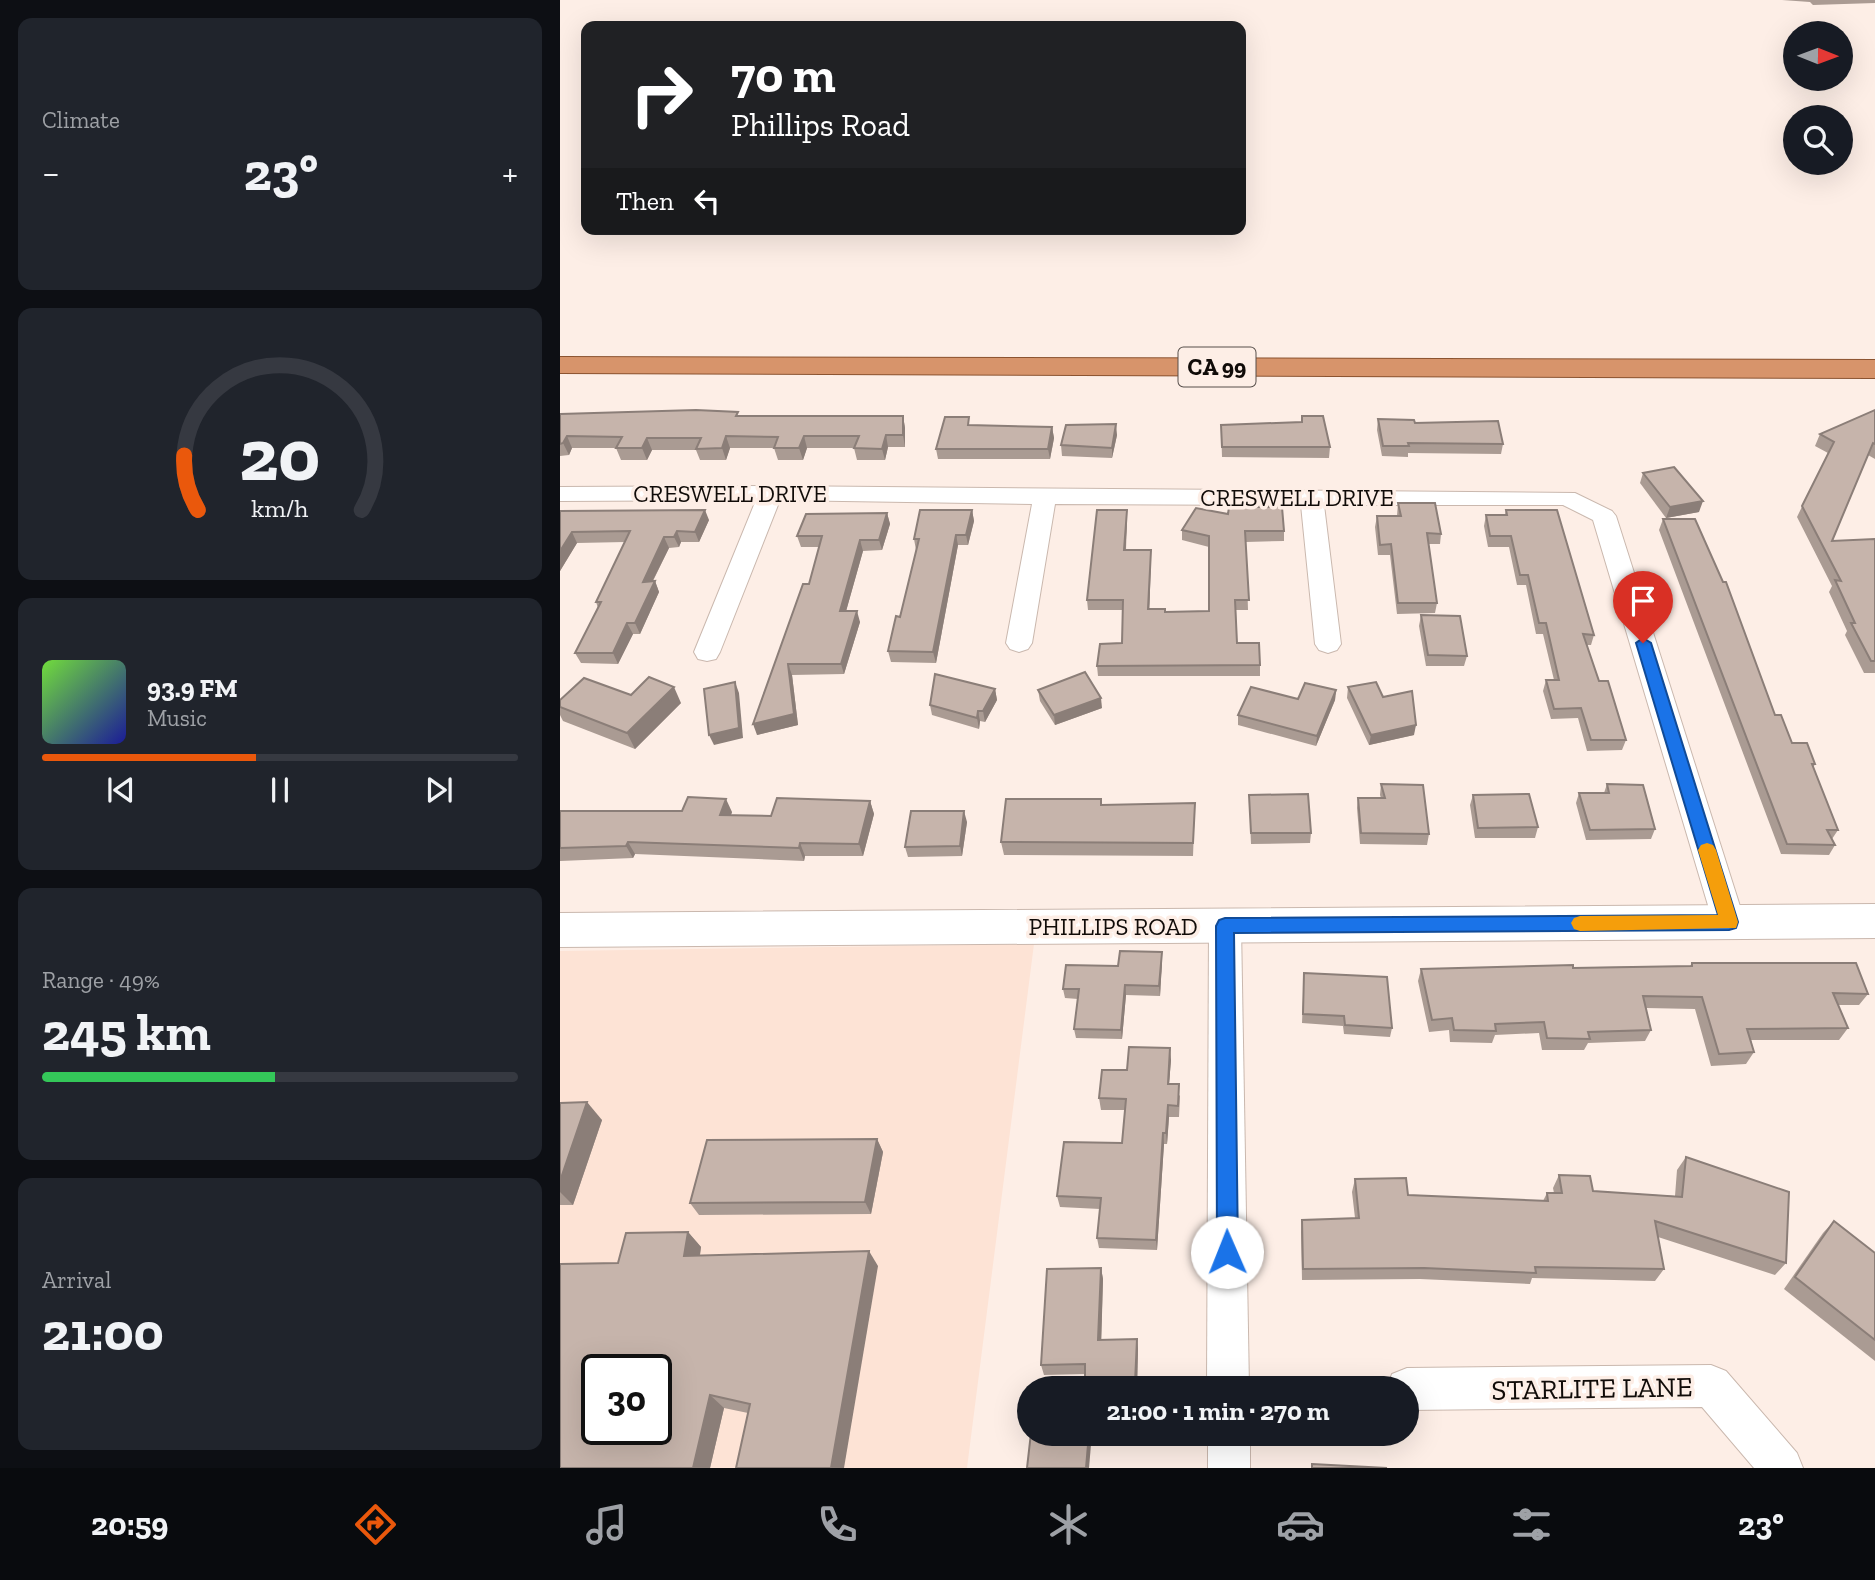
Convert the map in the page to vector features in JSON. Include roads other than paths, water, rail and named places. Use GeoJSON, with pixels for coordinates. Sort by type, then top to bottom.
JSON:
{"type":"FeatureCollection","features":[{"type":"Feature","properties":{"kind":"highway","name":"CA 99"},"geometry":{"type":"LineString","coordinates":[[560,365],[1875,369]]}},
{"type":"Feature","properties":{"kind":"street"},"geometry":{"type":"LineString","coordinates":[[707,652],[771,493]]}},
{"type":"Feature","properties":{"kind":"street","name":"CRESWELL DRIVE"},"geometry":{"type":"LineString","coordinates":[[560,494],[1567,498],[1604,516],[1729,922]]}},
{"type":"Feature","properties":{"kind":"street"},"geometry":{"type":"LineString","coordinates":[[1019,643],[1045,498]]}},
{"type":"Feature","properties":{"kind":"street"},"geometry":{"type":"LineString","coordinates":[[1312,498],[1328,644]]}},
{"type":"Feature","properties":{"kind":"street","name":"PHILLIPS ROAD"},"geometry":{"type":"LineString","coordinates":[[560,930],[1875,921]]}},
{"type":"Feature","properties":{"kind":"street"},"geometry":{"type":"LineString","coordinates":[[1225,926],[1228,1376]]}},
{"type":"Feature","properties":{"kind":"street","name":"STARLITE LANE"},"geometry":{"type":"LineString","coordinates":[[1419,1390],[1712,1386],[1782,1468]]}},
{"type":"Feature","properties":{"kind":"street"},"geometry":{"type":"LineString","coordinates":[[1229,1446],[1229,1468]]}}]}
